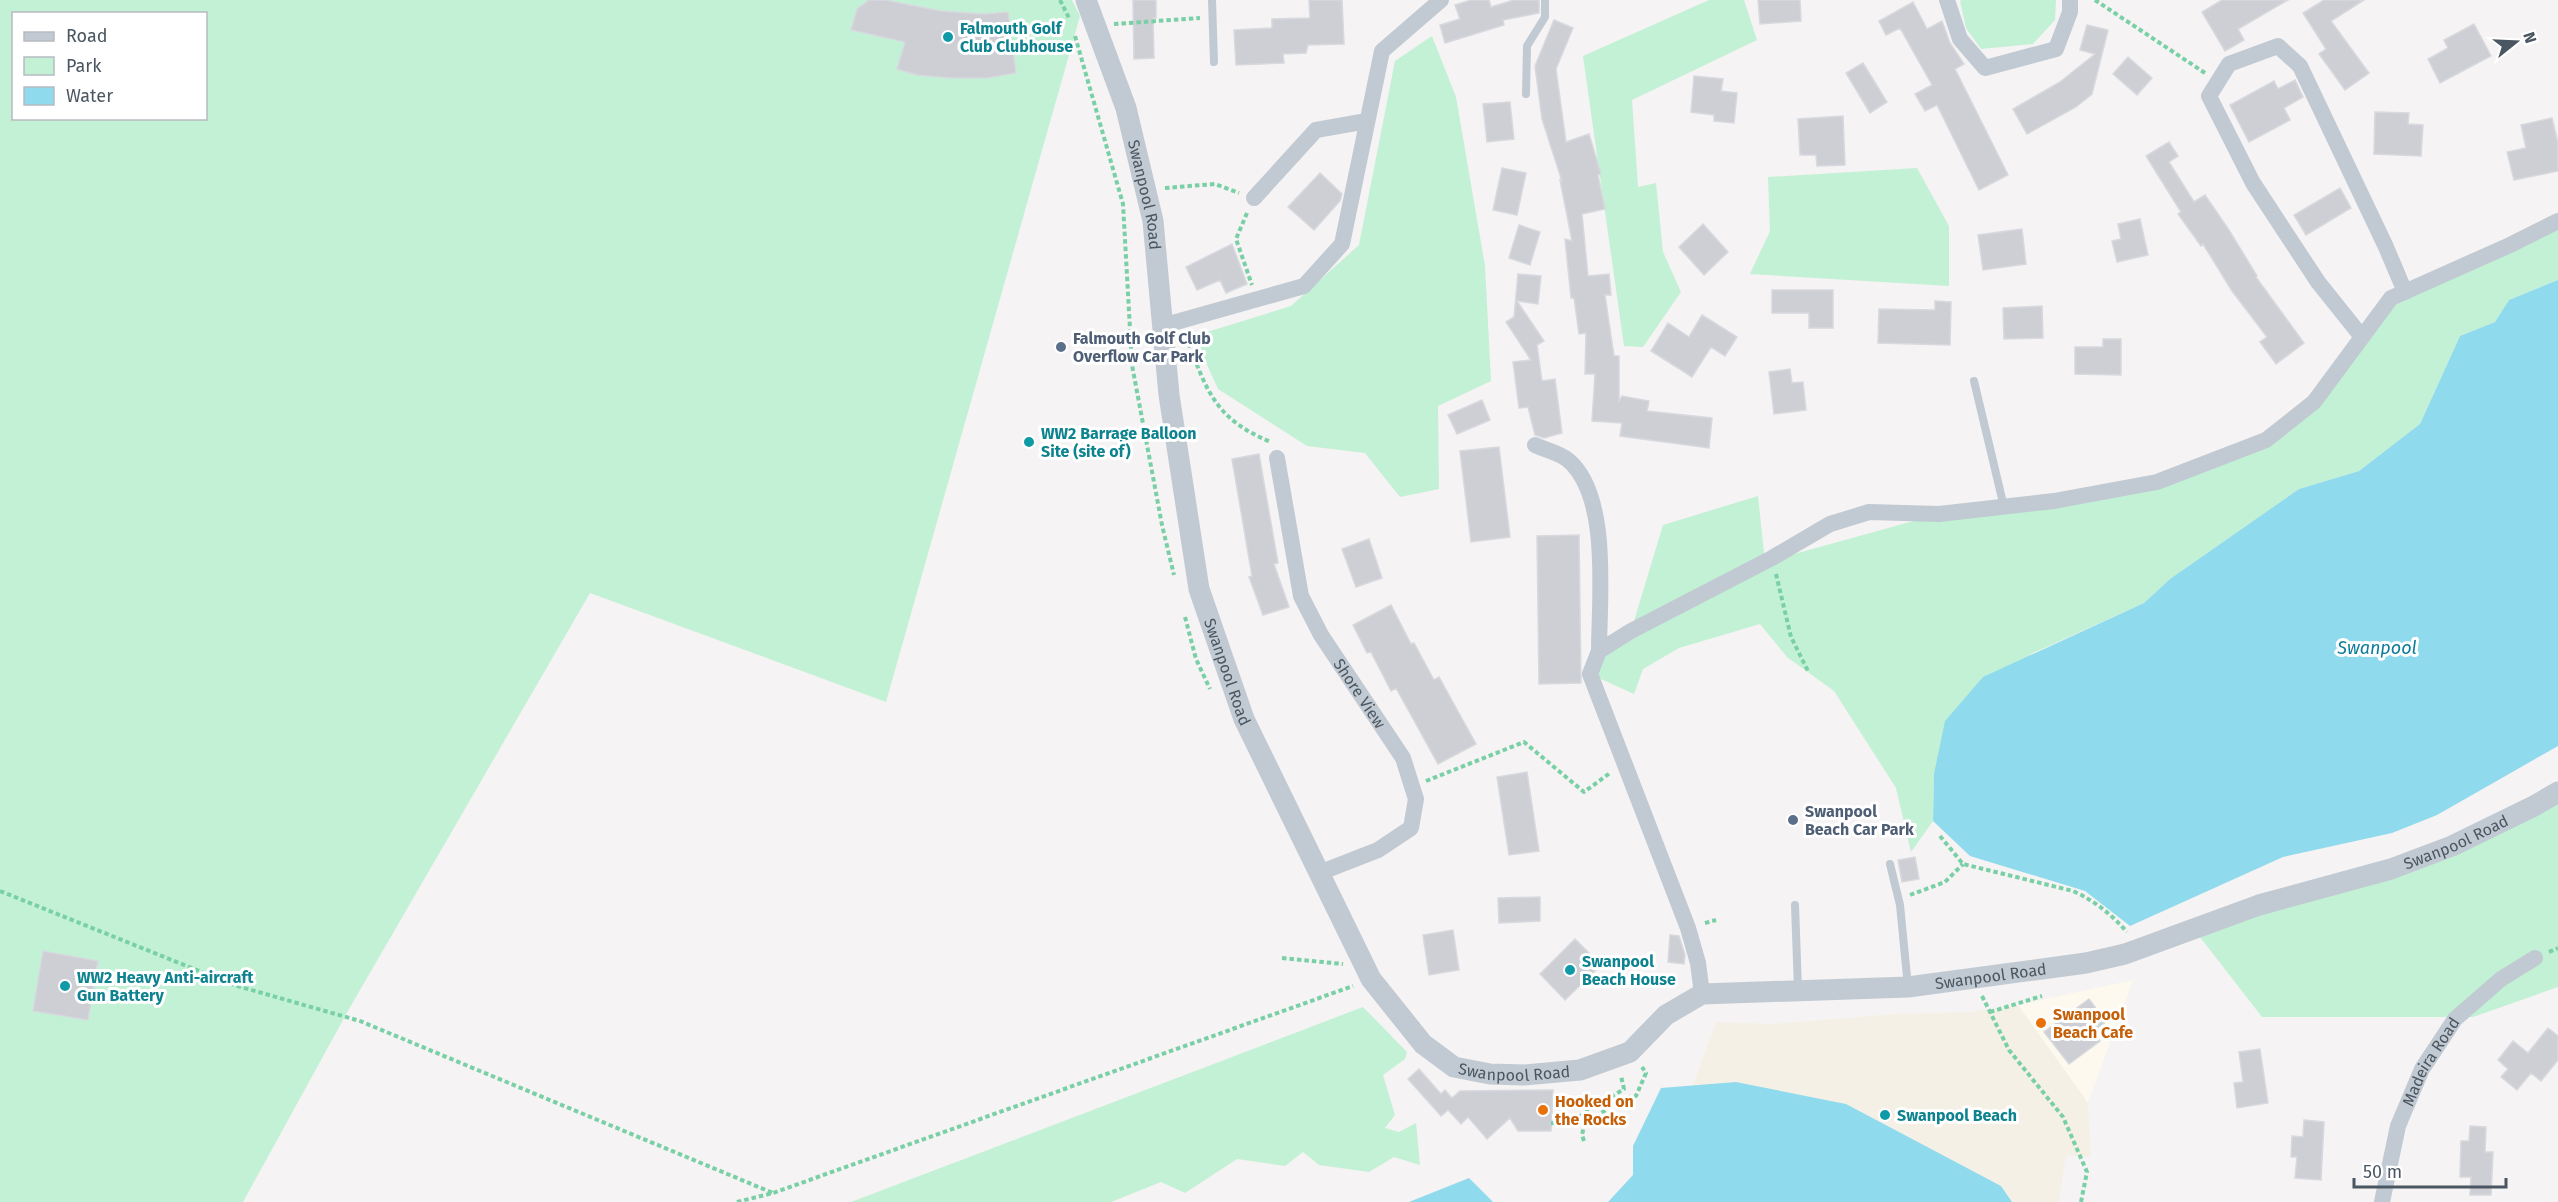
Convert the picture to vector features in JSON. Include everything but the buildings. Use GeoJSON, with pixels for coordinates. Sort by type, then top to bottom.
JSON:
{"type":"FeatureCollection","features":[{"type":"Feature","properties":{"kind":"street","name":"Swanpool Road"},"geometry":{"type":"LineString","coordinates":[[1086,0],[1126,108],[1154,221],[1171,324],[1168,396],[1199,589],[1244,719],[1361,961],[1371,979],[1423,1044],[1454,1067],[1490,1074],[1524,1075],[1580,1070],[1630,1052],[1666,1015],[1702,994],[1908,987],[2086,963],[2138,949],[2259,904],[2391,869],[2452,846],[2558,792]]}},
{"type":"Feature","properties":{"kind":"street"},"geometry":{"type":"LineString","coordinates":[[1171,324],[1304,286],[1342,244],[1382,51],[1441,0]]}},
{"type":"Feature","properties":{"kind":"street"},"geometry":{"type":"LineString","coordinates":[[1947,0],[1960,39],[1985,68],[2056,49],[2070,12],[2070,0]]}},
{"type":"Feature","properties":{"kind":"street"},"geometry":{"type":"LineString","coordinates":[[2362,337],[2318,282],[2253,183],[2209,96],[2229,64],[2278,46],[2300,66],[2405,292]]}},
{"type":"Feature","properties":{"kind":"street"},"geometry":{"type":"LineString","coordinates":[[1254,198],[1316,130],[1367,121]]}},
{"type":"Feature","properties":{"kind":"street"},"geometry":{"type":"LineString","coordinates":[[1599,651],[1631,631],[1772,558],[1830,524],[1869,512],[1939,514],[2054,501],[2157,482],[2266,440],[2314,402],[2391,298],[2558,221]]}},
{"type":"Feature","properties":{"kind":"street"},"geometry":{"type":"LineString","coordinates":[[1535,445],[1568,460],[1586,482],[1600,529],[1599,651],[1590,674],[1688,928],[1698,963],[1702,994]]}},
{"type":"Feature","properties":{"kind":"street","name":"Shore View"},"geometry":{"type":"LineString","coordinates":[[1277,458],[1301,596],[1321,635],[1403,759],[1416,799],[1411,828],[1378,850],[1319,873]]}},
{"type":"Feature","properties":{"kind":"street","name":"Madeira Road"},"geometry":{"type":"LineString","coordinates":[[2382,1202],[2398,1126],[2422,1069],[2455,1019],[2501,979],[2535,958]]}},
{"type":"Feature","properties":{"kind":"lane"},"geometry":{"type":"LineString","coordinates":[[1212,0],[1214,62]]}},
{"type":"Feature","properties":{"kind":"lane"},"geometry":{"type":"LineString","coordinates":[[1526,94],[1527,46],[1545,17],[1545,0]]}},
{"type":"Feature","properties":{"kind":"lane"},"geometry":{"type":"LineString","coordinates":[[1974,381],[2004,507]]}},
{"type":"Feature","properties":{"kind":"lane"},"geometry":{"type":"LineString","coordinates":[[1890,864],[1900,905],[1908,987]]}},
{"type":"Feature","properties":{"kind":"lane"},"geometry":{"type":"LineString","coordinates":[[1795,905],[1798,991]]}},
{"type":"Feature","properties":{"kind":"path"},"geometry":{"type":"LineString","coordinates":[[2095,0],[2218,82]]}},
{"type":"Feature","properties":{"kind":"path"},"geometry":{"type":"LineString","coordinates":[[1108,24],[1213,17]]}},
{"type":"Feature","properties":{"kind":"path"},"geometry":{"type":"LineString","coordinates":[[1159,185],[1168,190],[1215,184],[1254,198],[1236,239],[1257,300]]}},
{"type":"Feature","properties":{"kind":"path"},"geometry":{"type":"LineString","coordinates":[[1171,324],[1219,409],[1255,436],[1268,441]]}},
{"type":"Feature","properties":{"kind":"path"},"geometry":{"type":"LineString","coordinates":[[1772,558],[1791,637],[1809,673]]}},
{"type":"Feature","properties":{"kind":"path"},"geometry":{"type":"LineString","coordinates":[[1412,786],[1524,742],[1584,792],[1624,762]]}},
{"type":"Feature","properties":{"kind":"path"},"geometry":{"type":"LineString","coordinates":[[1940,836],[1963,864],[2073,891],[2087,897],[2109,913],[2130,936],[2138,949]]}},
{"type":"Feature","properties":{"kind":"path"},"geometry":{"type":"LineString","coordinates":[[1910,894],[1930,890],[1945,882],[1963,864]]}},
{"type":"Feature","properties":{"kind":"path"},"geometry":{"type":"LineString","coordinates":[[0,891],[234,985],[360,1021],[773,1192]]}},
{"type":"Feature","properties":{"kind":"path"},"geometry":{"type":"LineString","coordinates":[[1282,958],[1348,964],[1361,961]]}},
{"type":"Feature","properties":{"kind":"path"},"geometry":{"type":"LineString","coordinates":[[737,1202],[750,1201],[1341,990]]}},
{"type":"Feature","properties":{"kind":"path"},"geometry":{"type":"LineString","coordinates":[[2042,996],[1990,1012],[2009,1050],[2063,1117],[2087,1172],[2081,1202]]}},
{"type":"Feature","properties":{"kind":"path"},"geometry":{"type":"LineString","coordinates":[[1551,1123],[1567,1124],[1624,1089],[1618,1057]]}},
{"type":"Feature","properties":{"kind":"path"},"geometry":{"type":"LineString","coordinates":[[1584,1141],[1582,1135],[1584,1126],[1623,1098],[1636,1096],[1640,1087]]}},
{"type":"Feature","properties":{"kind":"shaded area"},"geometry":{"type":"Polygon","coordinates":[[[2133,980],[2088,1103],[2018,1005],[2133,980]]]}},
{"type":"Feature","properties":{"kind":"green space"},"geometry":{"type":"Polygon","coordinates":[[[0,0],[1072,0],[1080,16],[886,702],[590,593],[349,1009],[243,1202],[0,1202],[0,0]]]}},
{"type":"Feature","properties":{"kind":"green space"},"geometry":{"type":"Polygon","coordinates":[[[1709,0],[1744,0],[1757,40],[1632,100],[1638,187],[1656,183],[1663,252],[1681,292],[1643,347],[1624,346],[1583,56],[1709,0]]]}},
{"type":"Feature","properties":{"kind":"green space"},"geometry":{"type":"Polygon","coordinates":[[[2056,0],[2055,20],[2033,44],[1981,49],[1966,28],[1960,1],[2056,0]]]}},
{"type":"Feature","properties":{"kind":"green space"},"geometry":{"type":"Polygon","coordinates":[[[1432,36],[1456,97],[1485,266],[1491,381],[1438,406],[1439,489],[1400,497],[1365,453],[1307,446],[1218,389],[1194,336],[1291,306],[1359,245],[1395,61],[1432,36]]]}},
{"type":"Feature","properties":{"kind":"green space"},"geometry":{"type":"Polygon","coordinates":[[[1917,168],[1949,226],[1949,286],[1750,274],[1770,231],[1768,177],[1917,168]]]}},
{"type":"Feature","properties":{"kind":"green space"},"geometry":{"type":"Polygon","coordinates":[[[2558,221],[2558,280],[2509,300],[2495,322],[2460,336],[2420,424],[2359,471],[2299,489],[2170,579],[2144,603],[2031,654],[1934,774],[1933,821],[1911,852],[1896,788],[1834,691],[1787,657],[1760,624],[1679,648],[1643,669],[1634,694],[1590,674],[1599,651],[1631,631],[1663,525],[1758,496],[1765,562],[1939,514],[2157,482],[2266,440],[2314,402],[2405,292],[2558,221]]]}},
{"type":"Feature","properties":{"kind":"green space"},"geometry":{"type":"Polygon","coordinates":[[[2558,792],[2558,987],[2473,1017],[2262,1017],[2193,928],[2391,869],[2558,792]]]}},
{"type":"Feature","properties":{"kind":"green space"},"geometry":{"type":"Polygon","coordinates":[[[1363,1007],[1407,1052],[1405,1059],[1383,1075],[1395,1115],[1385,1128],[1399,1132],[1416,1123],[1420,1165],[1394,1157],[1369,1172],[1319,1165],[1303,1152],[1285,1166],[1237,1159],[1185,1193],[1161,1182],[1111,1202],[851,1202],[1363,1007]]]}},
{"type":"Feature","properties":{"kind":"sand","name":"Swanpool Beach"},"geometry":{"type":"Polygon","coordinates":[[[2018,1005],[2088,1103],[2091,1157],[2066,1155],[2059,1202],[1849,1202],[1678,1126],[1716,1022],[1773,1024],[1895,1014],[1970,1012],[2018,1005]]]}},
{"type":"Feature","properties":{"kind":"water","name":"Swanpool"},"geometry":{"type":"Polygon","coordinates":[[[2558,280],[2558,746],[2437,815],[2392,833],[2283,857],[2130,926],[2085,891],[1970,856],[1933,821],[1934,774],[1945,721],[1983,677],[2144,603],[2170,579],[2299,489],[2359,471],[2420,424],[2460,336],[2495,322],[2509,300],[2558,280]]]}},
{"type":"Feature","properties":{"kind":"water"},"geometry":{"type":"Polygon","coordinates":[[[1736,1082],[1846,1104],[2001,1186],[2012,1202],[1608,1202],[1633,1175],[1633,1146],[1661,1088],[1736,1082]]]}},
{"type":"Feature","properties":{"kind":"water"},"geometry":{"type":"Polygon","coordinates":[[[1469,1178],[1493,1202],[1409,1202],[1469,1178]]]}},
{"type":"Feature","properties":{"kind":"place","name":"Falmouth Golf Club Clubhouse"},"geometry":{"type":"Point","coordinates":[948,37]}},
{"type":"Feature","properties":{"kind":"place","name":"Falmouth Golf Club Overflow Car Park"},"geometry":{"type":"Point","coordinates":[1061,347]}},
{"type":"Feature","properties":{"kind":"place","name":"WW2 Barrage Balloon Site (site of)"},"geometry":{"type":"Point","coordinates":[1029,442]}},
{"type":"Feature","properties":{"kind":"place","name":"Swanpool Beach Car Park"},"geometry":{"type":"Point","coordinates":[1793,820]}},
{"type":"Feature","properties":{"kind":"place","name":"Swanpool Beach House"},"geometry":{"type":"Point","coordinates":[1570,970]}},
{"type":"Feature","properties":{"kind":"place","name":"WW2 Heavy Anti-aircraft Gun Battery"},"geometry":{"type":"Point","coordinates":[65,986]}},
{"type":"Feature","properties":{"kind":"place","name":"Swanpool Beach Cafe"},"geometry":{"type":"Point","coordinates":[2041,1023]}},
{"type":"Feature","properties":{"kind":"place","name":"Hooked on the Rocks"},"geometry":{"type":"Point","coordinates":[1543,1110]}},
{"type":"Feature","properties":{"kind":"place","name":"Swanpool Beach"},"geometry":{"type":"Point","coordinates":[1885,1115]}}]}
